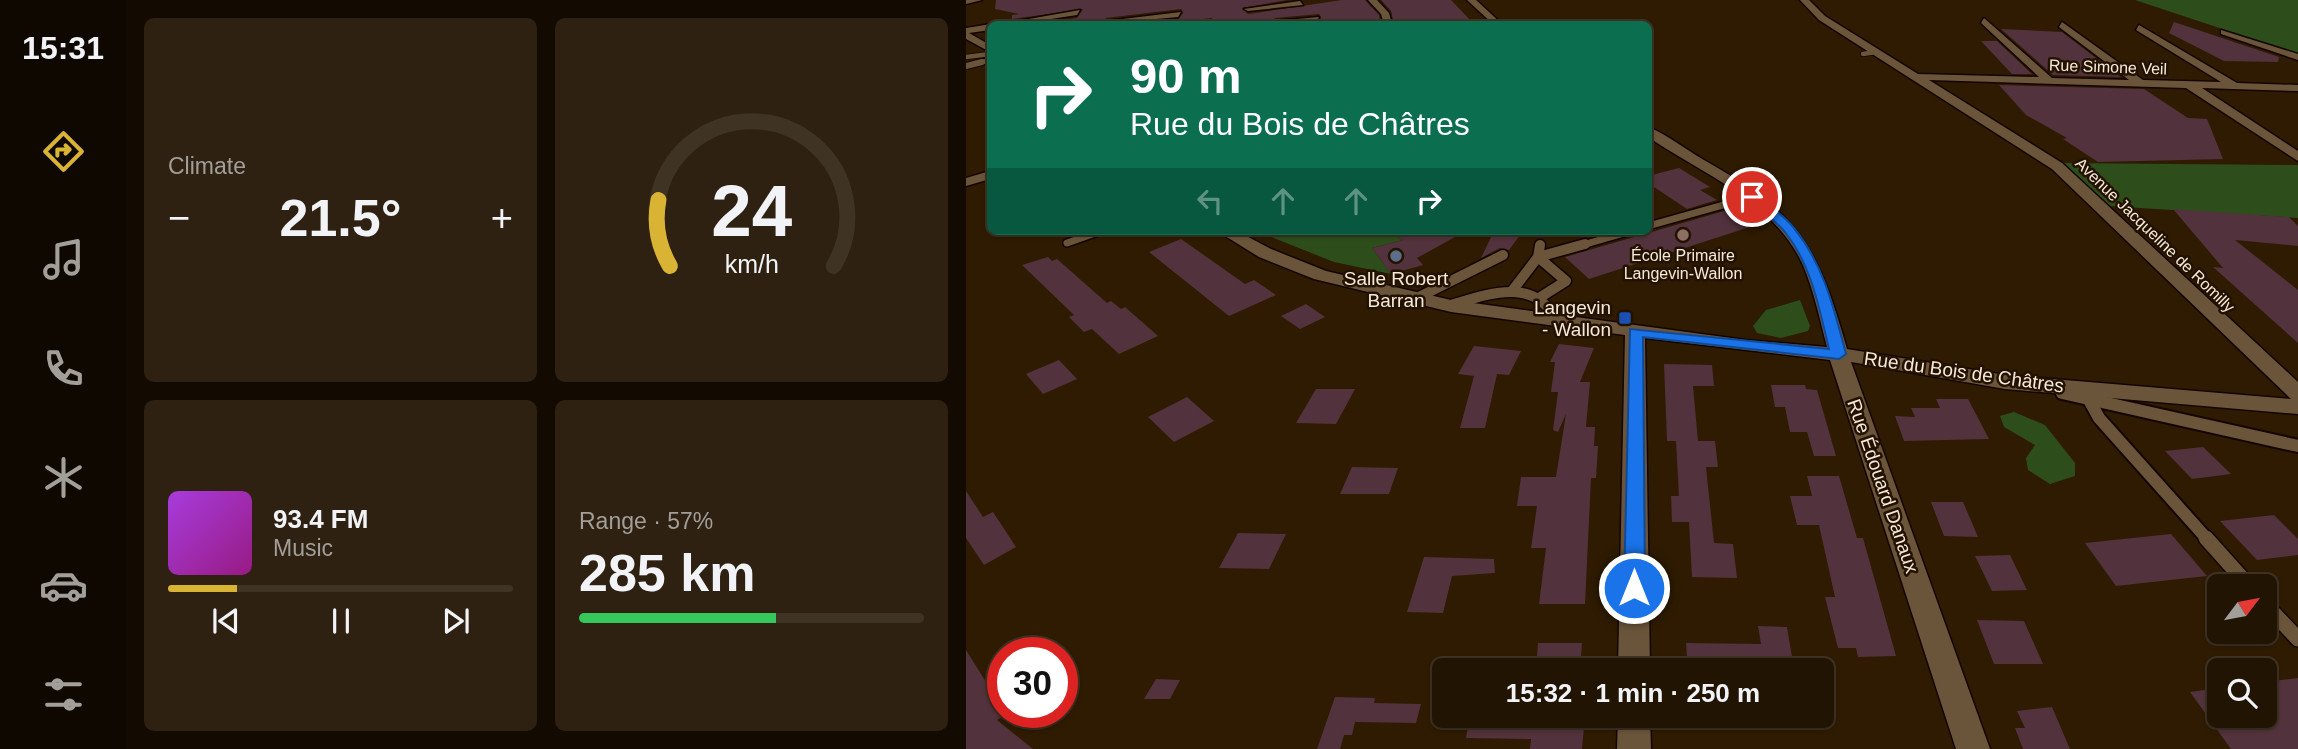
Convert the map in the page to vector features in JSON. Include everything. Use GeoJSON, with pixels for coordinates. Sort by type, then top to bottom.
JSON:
{"type":"FeatureCollection","features":[{"type":"Feature","properties":{"kind":"street"},"geometry":{"type":"LineString","coordinates":[[966,2],[978,0]]}},
{"type":"Feature","properties":{"kind":"street"},"geometry":{"type":"LineString","coordinates":[[1371,0],[1385,13],[1387,21]]}},
{"type":"Feature","properties":{"kind":"street"},"geometry":{"type":"LineString","coordinates":[[1471,0],[1495,21]]}},
{"type":"Feature","properties":{"kind":"street","name":"Avenue Jacqueline de Romilly"},"geometry":{"type":"LineString","coordinates":[[1804,0],[1822,18],[1870,53],[1917,77],[2057,166],[2298,394]]}},
{"type":"Feature","properties":{"kind":"street"},"geometry":{"type":"LineString","coordinates":[[1082,2],[1067,6],[1094,20]]}},
{"type":"Feature","properties":{"kind":"street"},"geometry":{"type":"LineString","coordinates":[[1245,5],[1300,3]]}},
{"type":"Feature","properties":{"kind":"street"},"geometry":{"type":"LineString","coordinates":[[1245,5],[1255,17]]}},
{"type":"Feature","properties":{"kind":"street"},"geometry":{"type":"LineString","coordinates":[[1161,6],[1167,17]]}},
{"type":"Feature","properties":{"kind":"street"},"geometry":{"type":"LineString","coordinates":[[1072,21],[1167,17],[1178,14]]}},
{"type":"Feature","properties":{"kind":"street"},"geometry":{"type":"LineString","coordinates":[[1300,21],[1316,19]]}},
{"type":"Feature","properties":{"kind":"street"},"geometry":{"type":"LineString","coordinates":[[1984,21],[2049,81]]}},
{"type":"Feature","properties":{"kind":"street"},"geometry":{"type":"LineString","coordinates":[[2062,24],[2140,83]]}},
{"type":"Feature","properties":{"kind":"street"},"geometry":{"type":"LineString","coordinates":[[966,33],[987,28]]}},
{"type":"Feature","properties":{"kind":"street"},"geometry":{"type":"LineString","coordinates":[[2139,28],[2235,86]]}},
{"type":"Feature","properties":{"kind":"street"},"geometry":{"type":"LineString","coordinates":[[2224,32],[2298,57]]}},
{"type":"Feature","properties":{"kind":"street"},"geometry":{"type":"LineString","coordinates":[[966,33],[987,49]]}},
{"type":"Feature","properties":{"kind":"street","name":"Rue Simone Veil"},"geometry":{"type":"LineString","coordinates":[[1917,77],[2298,88]]}},
{"type":"Feature","properties":{"kind":"street"},"geometry":{"type":"LineString","coordinates":[[2188,85],[2298,157]]}},
{"type":"Feature","properties":{"kind":"street","name":"Rue Édouard Danaux"},"geometry":{"type":"LineString","coordinates":[[1652,136],[1752,197],[1788,229],[1806,255],[1821,286],[1839,354],[1973,749]]}},
{"type":"Feature","properties":{"kind":"street"},"geometry":{"type":"LineString","coordinates":[[966,182],[987,176]]}},
{"type":"Feature","properties":{"kind":"street","name":"Rue du Bois de Châtres"},"geometry":{"type":"LineString","coordinates":[[1232,235],[1265,253],[1320,275],[1451,306],[1635,332],[1839,354],[2005,382],[2298,407]]}},
{"type":"Feature","properties":{"kind":"street"},"geometry":{"type":"LineString","coordinates":[[1634,658],[1635,332]]}},
{"type":"Feature","properties":{"kind":"street"},"geometry":{"type":"LineString","coordinates":[[1634,728],[1634,749]]}},
{"type":"Feature","properties":{"kind":"lane"},"geometry":{"type":"LineString","coordinates":[[966,57],[987,52]]}},
{"type":"Feature","properties":{"kind":"lane"},"geometry":{"type":"LineString","coordinates":[[966,65],[987,62]]}},
{"type":"Feature","properties":{"kind":"lane"},"geometry":{"type":"LineString","coordinates":[[1652,225],[1752,197]]}},
{"type":"Feature","properties":{"kind":"lane"},"geometry":{"type":"LineString","coordinates":[[1067,243],[1090,235]]}},
{"type":"Feature","properties":{"kind":"lane"},"geometry":{"type":"LineString","coordinates":[[1538,257],[1617,235]]}},
{"type":"Feature","properties":{"kind":"lane"},"geometry":{"type":"LineString","coordinates":[[1512,292],[1538,257],[1540,245]]}},
{"type":"Feature","properties":{"kind":"lane"},"geometry":{"type":"LineString","coordinates":[[1415,299],[1503,255]]}},
{"type":"Feature","properties":{"kind":"lane"},"geometry":{"type":"LineString","coordinates":[[1538,257],[1568,283],[1539,298]]}},
{"type":"Feature","properties":{"kind":"lane"},"geometry":{"type":"LineString","coordinates":[[1451,306],[1512,292],[1539,298],[1553,311],[1556,321]]}},
{"type":"Feature","properties":{"kind":"lane"},"geometry":{"type":"LineString","coordinates":[[2005,382],[2298,446]]}},
{"type":"Feature","properties":{"kind":"lane"},"geometry":{"type":"LineString","coordinates":[[2088,398],[2099,418],[2238,574]]}},
{"type":"Feature","properties":{"kind":"lane"},"geometry":{"type":"LineString","coordinates":[[2277,617],[2298,639]]}},
{"type":"Feature","properties":{"kind":"green space"},"geometry":{"type":"Polygon","coordinates":[[[2135,0],[2298,0],[2298,54],[2135,0]]]}},
{"type":"Feature","properties":{"kind":"green space"},"geometry":{"type":"Polygon","coordinates":[[[2061,163],[2298,165],[2298,218],[2108,206],[2061,163]]]}},
{"type":"Feature","properties":{"kind":"green space"},"geometry":{"type":"Polygon","coordinates":[[[1266,235],[1393,235],[1403,240],[1372,248],[1391,274],[1334,262],[1266,235]]]}},
{"type":"Feature","properties":{"kind":"green space"},"geometry":{"type":"Polygon","coordinates":[[[1800,300],[1810,326],[1808,331],[1781,338],[1757,333],[1753,326],[1766,310],[1800,300]]]}},
{"type":"Feature","properties":{"kind":"green space"},"geometry":{"type":"Polygon","coordinates":[[[2014,412],[2045,425],[2075,463],[2075,476],[2050,484],[2028,470],[2026,458],[2035,445],[2004,427],[2000,416],[2014,412]]]}},
{"type":"Feature","properties":{"kind":"building"},"geometry":{"type":"Polygon","coordinates":[[[996,0],[1287,0],[1242,8],[1248,14],[1342,0],[1365,0],[1379,15],[1380,21],[1318,21],[1321,18],[1319,14],[1275,18],[1272,21],[1212,21],[1212,18],[1165,21],[1178,20],[1183,13],[1181,9],[1106,18],[1103,21],[1054,21],[1077,18],[1083,9],[1012,19],[1012,15],[1019,14],[995,9],[996,0]]]}},
{"type":"Feature","properties":{"kind":"building"},"geometry":{"type":"Polygon","coordinates":[[[1381,0],[1451,0],[1471,21],[1393,21],[1391,11],[1381,0]]]}},
{"type":"Feature","properties":{"kind":"building"},"geometry":{"type":"Polygon","coordinates":[[[2174,22],[2279,57],[2278,62],[2224,61],[2169,33],[2174,22]]]}},
{"type":"Feature","properties":{"kind":"building"},"geometry":{"type":"Polygon","coordinates":[[[2001,29],[2062,32],[2121,77],[2053,75],[2001,29]]]}},
{"type":"Feature","properties":{"kind":"building"},"geometry":{"type":"Polygon","coordinates":[[[1981,41],[1997,41],[2032,74],[2012,74],[1981,41]]]}},
{"type":"Feature","properties":{"kind":"building"},"geometry":{"type":"Polygon","coordinates":[[[1999,85],[2144,89],[2188,118],[2207,119],[2223,159],[2098,162],[2063,139],[2067,138],[2026,115],[1999,85]]]}},
{"type":"Feature","properties":{"kind":"building"},"geometry":{"type":"Polygon","coordinates":[[[1679,168],[1710,187],[1700,190],[1717,200],[1687,209],[1652,186],[1652,175],[1679,168]]]}},
{"type":"Feature","properties":{"kind":"building"},"geometry":{"type":"Polygon","coordinates":[[[1731,209],[1756,225],[1589,279],[1565,257],[1641,235],[1652,235],[1652,232],[1731,209]]]}},
{"type":"Feature","properties":{"kind":"building"},"geometry":{"type":"Polygon","coordinates":[[[2173,209],[2289,217],[2298,226],[2298,246],[2235,240],[2298,290],[2298,343],[2213,267],[2223,268],[2173,209]]]}},
{"type":"Feature","properties":{"kind":"building"},"geometry":{"type":"Polygon","coordinates":[[[1393,235],[1459,235],[1417,258],[1423,265],[1391,274],[1372,248],[1403,240],[1393,235]]]}},
{"type":"Feature","properties":{"kind":"building"},"geometry":{"type":"Polygon","coordinates":[[[1492,235],[1520,235],[1509,250],[1500,248],[1481,258],[1492,235]]]}},
{"type":"Feature","properties":{"kind":"building"},"geometry":{"type":"Polygon","coordinates":[[[1181,239],[1245,284],[1254,280],[1276,295],[1229,316],[1149,252],[1181,239]]]}},
{"type":"Feature","properties":{"kind":"building"},"geometry":{"type":"Polygon","coordinates":[[[1048,257],[1052,261],[1057,259],[1107,303],[1111,301],[1121,309],[1125,307],[1158,336],[1119,354],[1092,329],[1084,332],[1069,317],[1074,315],[1022,265],[1048,257]]]}},
{"type":"Feature","properties":{"kind":"building"},"geometry":{"type":"Polygon","coordinates":[[[1306,304],[1325,317],[1300,329],[1281,316],[1306,304]]]}},
{"type":"Feature","properties":{"kind":"building"},"geometry":{"type":"Polygon","coordinates":[[[1559,344],[1594,348],[1580,382],[1590,382],[1586,427],[1595,427],[1594,446],[1598,446],[1596,478],[1591,478],[1585,604],[1539,604],[1546,548],[1531,548],[1537,506],[1517,506],[1521,477],[1556,477],[1566,414],[1558,432],[1553,430],[1558,392],[1551,392],[1555,362],[1550,362],[1559,344]]]}},
{"type":"Feature","properties":{"kind":"building"},"geometry":{"type":"Polygon","coordinates":[[[1474,346],[1521,351],[1509,375],[1497,374],[1485,428],[1460,428],[1474,376],[1458,374],[1474,346]]]}},
{"type":"Feature","properties":{"kind":"building"},"geometry":{"type":"Polygon","coordinates":[[[1059,360],[1077,379],[1043,394],[1026,374],[1059,360]]]}},
{"type":"Feature","properties":{"kind":"building"},"geometry":{"type":"Polygon","coordinates":[[[1664,364],[1712,365],[1714,386],[1693,386],[1698,441],[1715,441],[1718,467],[1706,467],[1714,543],[1733,544],[1737,578],[1692,577],[1689,522],[1672,522],[1671,496],[1679,496],[1676,441],[1667,441],[1664,364]]]}},
{"type":"Feature","properties":{"kind":"building"},"geometry":{"type":"Polygon","coordinates":[[[1771,385],[1805,385],[1806,389],[1817,390],[1836,456],[1814,456],[1807,432],[1790,432],[1785,407],[1775,407],[1771,385]]]}},
{"type":"Feature","properties":{"kind":"building"},"geometry":{"type":"Polygon","coordinates":[[[1316,389],[1355,389],[1336,424],[1296,423],[1316,389]]]}},
{"type":"Feature","properties":{"kind":"building"},"geometry":{"type":"Polygon","coordinates":[[[1187,397],[1214,421],[1174,442],[1148,417],[1187,397]]]}},
{"type":"Feature","properties":{"kind":"building"},"geometry":{"type":"Polygon","coordinates":[[[1936,399],[1968,399],[1989,439],[1904,441],[1895,416],[1915,417],[1911,408],[1940,408],[1936,399]]]}},
{"type":"Feature","properties":{"kind":"building"},"geometry":{"type":"Polygon","coordinates":[[[2203,447],[2231,474],[2192,479],[2165,451],[2203,447]]]}},
{"type":"Feature","properties":{"kind":"building"},"geometry":{"type":"Polygon","coordinates":[[[1352,467],[1398,468],[1389,494],[1340,494],[1352,467]]]}},
{"type":"Feature","properties":{"kind":"building"},"geometry":{"type":"Polygon","coordinates":[[[1807,476],[1839,476],[1857,538],[1863,538],[1896,656],[1858,657],[1856,648],[1838,648],[1825,597],[1835,597],[1819,525],[1797,525],[1790,496],[1812,496],[1807,476]]]}},
{"type":"Feature","properties":{"kind":"building"},"geometry":{"type":"Polygon","coordinates":[[[966,491],[983,517],[993,512],[1016,547],[984,565],[966,538],[966,491]]]}},
{"type":"Feature","properties":{"kind":"building"},"geometry":{"type":"Polygon","coordinates":[[[1931,502],[1963,502],[1978,537],[1944,536],[1931,502]]]}},
{"type":"Feature","properties":{"kind":"building"},"geometry":{"type":"Polygon","coordinates":[[[2274,515],[2298,539],[2298,555],[2257,560],[2220,521],[2274,515]]]}},
{"type":"Feature","properties":{"kind":"building"},"geometry":{"type":"Polygon","coordinates":[[[1238,533],[1286,534],[1269,569],[1219,568],[1238,533]]]}},
{"type":"Feature","properties":{"kind":"building"},"geometry":{"type":"Polygon","coordinates":[[[2171,534],[2207,576],[2116,586],[2085,543],[2171,534]]]}},
{"type":"Feature","properties":{"kind":"building"},"geometry":{"type":"Polygon","coordinates":[[[2010,555],[2027,590],[1992,591],[1975,556],[2010,555]]]}},
{"type":"Feature","properties":{"kind":"building"},"geometry":{"type":"Polygon","coordinates":[[[1424,557],[1494,559],[1495,573],[1452,576],[1443,613],[1407,612],[1424,557]]]}},
{"type":"Feature","properties":{"kind":"building"},"geometry":{"type":"Polygon","coordinates":[[[1977,620],[2024,621],[2043,664],[1994,664],[1977,620]]]}},
{"type":"Feature","properties":{"kind":"building"},"geometry":{"type":"Polygon","coordinates":[[[1758,626],[1787,627],[1792,658],[1687,658],[1686,643],[1761,644],[1758,626]]]}},
{"type":"Feature","properties":{"kind":"building"},"geometry":{"type":"Polygon","coordinates":[[[1538,643],[1582,643],[1581,658],[1537,658],[1538,643]]]}},
{"type":"Feature","properties":{"kind":"building"},"geometry":{"type":"Polygon","coordinates":[[[966,650],[987,684],[987,728],[1007,728],[1033,749],[966,749],[966,650]]]}},
{"type":"Feature","properties":{"kind":"building"},"geometry":{"type":"Polygon","coordinates":[[[2298,678],[2298,749],[2231,749],[2216,728],[2277,728],[2277,680],[2298,678]]]}},
{"type":"Feature","properties":{"kind":"building"},"geometry":{"type":"Polygon","coordinates":[[[1156,679],[1180,680],[1170,699],[1144,699],[1156,679]]]}},
{"type":"Feature","properties":{"kind":"building"},"geometry":{"type":"Polygon","coordinates":[[[2207,690],[2207,716],[2190,692],[2207,690]]]}},
{"type":"Feature","properties":{"kind":"building"},"geometry":{"type":"Polygon","coordinates":[[[1335,697],[1375,698],[1374,703],[1421,704],[1416,723],[1355,722],[1352,735],[1344,735],[1340,749],[1317,749],[1335,697]]]}},
{"type":"Feature","properties":{"kind":"building"},"geometry":{"type":"Polygon","coordinates":[[[2052,707],[2070,749],[2023,749],[2015,728],[2025,728],[2017,711],[2052,707]]]}},
{"type":"Feature","properties":{"kind":"building"},"geometry":{"type":"Polygon","coordinates":[[[1468,728],[1584,728],[1582,749],[1530,749],[1531,739],[1466,738],[1468,728]]]}},
{"type":"Feature","properties":{"kind":"place","name":"École Primaire Langevin-Wallon"},"geometry":{"type":"Point","coordinates":[1683,235]}},
{"type":"Feature","properties":{"kind":"place","name":"Salle Robert Barran"},"geometry":{"type":"Point","coordinates":[1396,256]}},
{"type":"Feature","properties":{"kind":"place","name":"Langevin - Wallon"},"geometry":{"type":"Point","coordinates":[1625,318]}},
{"type":"Feature","properties":{"kind":"route"},"geometry":{"type":"LineString","coordinates":[[1634,588],[1635,332],[1839,354],[1823,293],[1806,255],[1788,229],[1752,197]]}}]}
